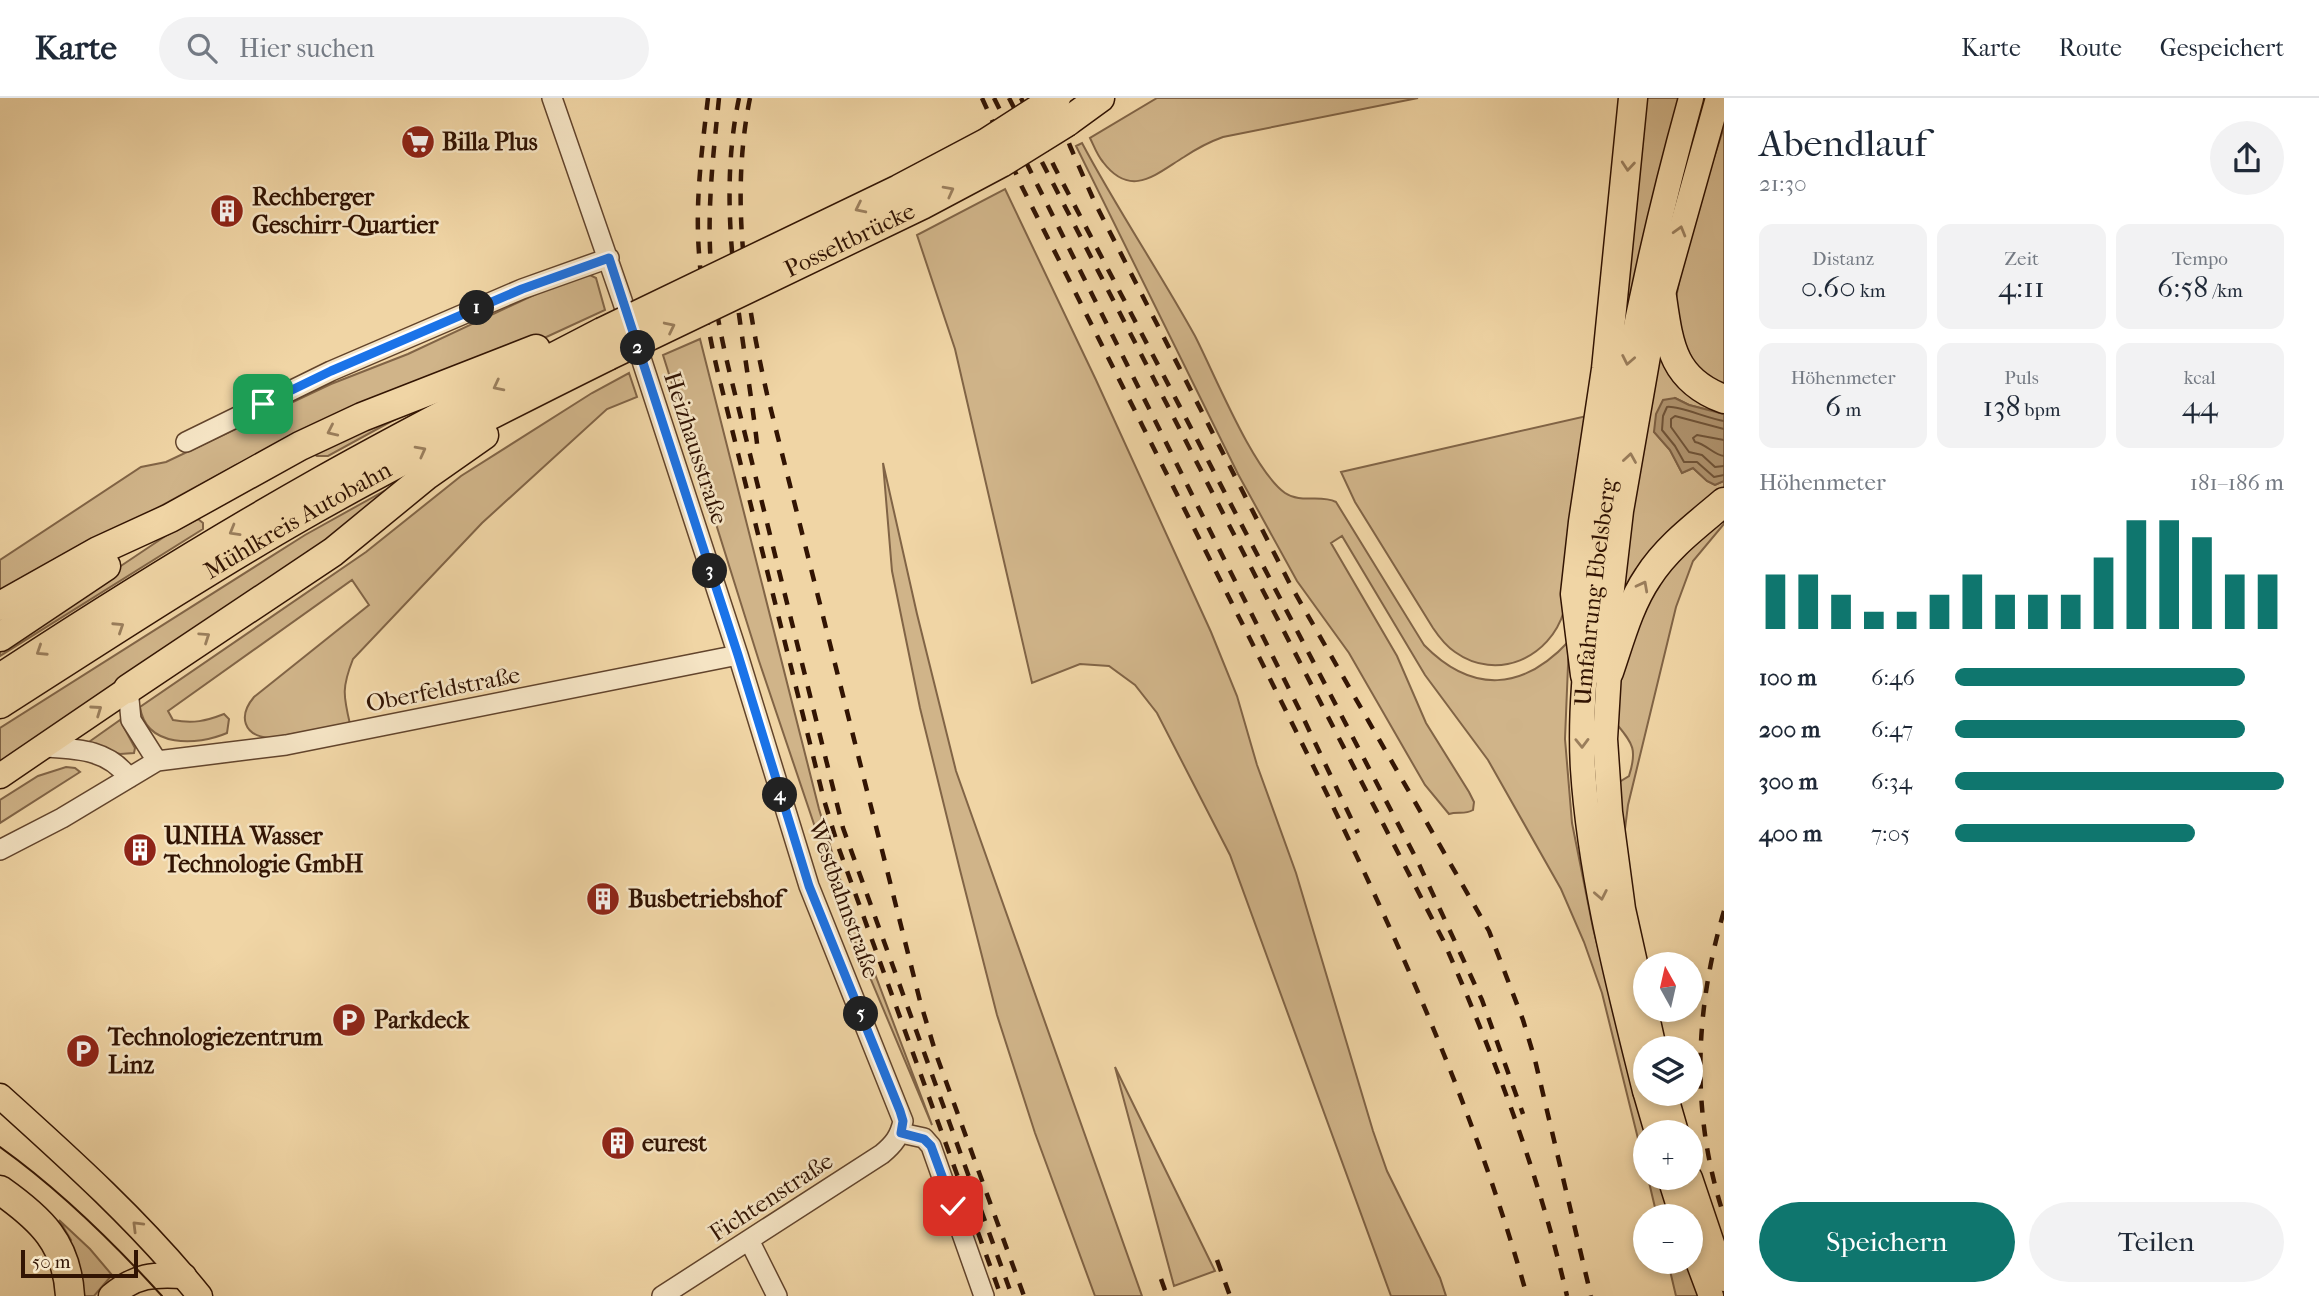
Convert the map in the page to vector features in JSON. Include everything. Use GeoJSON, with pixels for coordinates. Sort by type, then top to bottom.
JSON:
{"type":"FeatureCollection","features":[{"type":"Feature","properties":{"kind":"highway","name":"Posseltbrücke"},"geometry":{"type":"LineString","coordinates":[[600,345],[643,312],[954,160],[1056,98]]}},
{"type":"Feature","properties":{"kind":"highway"},"geometry":{"type":"LineString","coordinates":[[1597,673],[1575,594],[1606,369],[1633,98]]}},
{"type":"Feature","properties":{"kind":"highway","name":"Posseltbrücke"},"geometry":{"type":"LineString","coordinates":[[600,345],[922,205],[1001,163],[1092,104]]}},
{"type":"Feature","properties":{"kind":"highway"},"geometry":{"type":"LineString","coordinates":[[1662,297],[1668,338],[1682,370],[1694,384],[1724,399]]}},
{"type":"Feature","properties":{"kind":"highway"},"geometry":{"type":"LineString","coordinates":[[0,606],[98,551],[170,518],[300,446],[362,417],[600,345]]}},
{"type":"Feature","properties":{"kind":"highway"},"geometry":{"type":"LineString","coordinates":[[128,689],[332,552],[455,454],[526,410],[600,345]]}},
{"type":"Feature","properties":{"kind":"highway","name":"Mühlkreis Autobahn"},"geometry":{"type":"LineString","coordinates":[[0,678],[169,570],[311,487],[448,411],[600,345]]}},
{"type":"Feature","properties":{"kind":"highway","name":"Mühlkreis Autobahn"},"geometry":{"type":"LineString","coordinates":[[0,704],[124,624],[302,517],[440,440],[600,345]]}},
{"type":"Feature","properties":{"kind":"highway"},"geometry":{"type":"LineString","coordinates":[[1597,673],[1648,577],[1672,547],[1724,502]]}},
{"type":"Feature","properties":{"kind":"highway"},"geometry":{"type":"LineString","coordinates":[[0,637],[107,565],[170,518]]}},
{"type":"Feature","properties":{"kind":"highway"},"geometry":{"type":"LineString","coordinates":[[0,1190],[46,1227],[66,1264],[71,1296]]}},
{"type":"Feature","properties":{"kind":"main road","name":"Umfahrung Ebelsberg"},"geometry":{"type":"LineString","coordinates":[[1651,1036],[1616,863],[1597,673],[1604,507],[1620,404],[1658,223],[1691,98]]}},
{"type":"Feature","properties":{"kind":"main road","name":"Umfahrung Ebelsberg"},"geometry":{"type":"LineString","coordinates":[[1633,1042],[1613,958],[1589,828],[1583,767],[1582,715],[1597,673],[1608,624],[1621,511],[1652,333],[1718,98]]}},
{"type":"Feature","properties":{"kind":"main road"},"geometry":{"type":"LineString","coordinates":[[0,776],[128,689]]}},
{"type":"Feature","properties":{"kind":"main road"},"geometry":{"type":"LineString","coordinates":[[0,1096],[82,1171],[187,1288]]}},
{"type":"Feature","properties":{"kind":"main road"},"geometry":{"type":"LineString","coordinates":[[1694,1190],[1724,1279]]}},
{"type":"Feature","properties":{"kind":"main road"},"geometry":{"type":"LineString","coordinates":[[1703,1274],[1711,1296]]}},
{"type":"Feature","properties":{"kind":"main road"},"geometry":{"type":"LineString","coordinates":[[111,1296],[125,1284],[159,1275],[187,1288]]}},
{"type":"Feature","properties":{"kind":"street","name":"Heizhausstraße"},"geometry":{"type":"LineString","coordinates":[[552,98],[609,258],[738,655]]}},
{"type":"Feature","properties":{"kind":"street"},"geometry":{"type":"LineString","coordinates":[[186,442],[331,371],[522,289],[609,258]]}},
{"type":"Feature","properties":{"kind":"street","name":"Oberfeldstraße"},"geometry":{"type":"LineString","coordinates":[[0,850],[62,818],[157,761],[286,745],[738,655]]}},
{"type":"Feature","properties":{"kind":"street","name":"Westbahnstraße"},"geometry":{"type":"LineString","coordinates":[[738,655],[809,886],[900,1111],[903,1121],[901,1133]]}},
{"type":"Feature","properties":{"kind":"street"},"geometry":{"type":"LineString","coordinates":[[128,689],[131,720],[157,761]]}},
{"type":"Feature","properties":{"kind":"street"},"geometry":{"type":"LineString","coordinates":[[44,747],[74,748],[103,755],[113,760],[129,778]]}},
{"type":"Feature","properties":{"kind":"street"},"geometry":{"type":"LineString","coordinates":[[901,1133],[924,1139],[931,1146],[985,1296]]}},
{"type":"Feature","properties":{"kind":"street","name":"Fichtenstraße"},"geometry":{"type":"LineString","coordinates":[[662,1296],[882,1154],[901,1133]]}},
{"type":"Feature","properties":{"kind":"street"},"geometry":{"type":"LineString","coordinates":[[749,1240],[778,1296]]}},
{"type":"Feature","properties":{"kind":"shaded area"},"geometry":{"type":"Polygon","coordinates":[[[1157,98],[1418,98],[1223,137],[1198,148],[1144,180],[1124,179],[1113,173],[1103,162],[1090,138],[1157,98]]]}},
{"type":"Feature","properties":{"kind":"shaded area"},"geometry":{"type":"Polygon","coordinates":[[[1639,98],[1683,98],[1610,414],[1639,98]]]}},
{"type":"Feature","properties":{"kind":"shaded area"},"geometry":{"type":"Polygon","coordinates":[[[1724,127],[1724,391],[1687,365],[1674,309],[1697,209],[1724,127]]]}},
{"type":"Feature","properties":{"kind":"shaded area"},"geometry":{"type":"Polygon","coordinates":[[[1082,143],[1195,336],[1260,464],[1273,481],[1291,496],[1336,502],[1424,645],[1460,672],[1497,680],[1534,670],[1552,658],[1569,641],[1565,739],[1572,823],[1593,928],[1633,1085],[1633,1106],[1638,1106],[1642,1120],[1633,1120],[1602,993],[1584,942],[1561,889],[1488,760],[1425,675],[1342,536],[1331,543],[1397,656],[1426,723],[1474,802],[1473,810],[1449,814],[1425,785],[1349,653],[1297,581],[1238,474],[1076,146],[1082,143]]]}},
{"type":"Feature","properties":{"kind":"shaded area"},"geometry":{"type":"Polygon","coordinates":[[[1005,189],[1096,380],[1211,632],[1237,696],[1257,765],[1296,873],[1373,1131],[1387,1171],[1440,1278],[1446,1296],[1391,1296],[1230,855],[1157,713],[1135,685],[1109,666],[1080,664],[1032,683],[955,349],[917,235],[1005,189]]]}},
{"type":"Feature","properties":{"kind":"shaded area"},"geometry":{"type":"Polygon","coordinates":[[[590,275],[596,278],[605,310],[542,339],[236,465],[0,594],[0,560],[141,467],[166,462],[331,384],[408,354],[564,281],[590,275]]]}},
{"type":"Feature","properties":{"kind":"shaded area"},"geometry":{"type":"Polygon","coordinates":[[[700,339],[819,809],[844,892],[932,1125],[848,925],[759,661],[663,355],[700,339]]]}},
{"type":"Feature","properties":{"kind":"shaded area"},"geometry":{"type":"Polygon","coordinates":[[[1656,347],[1724,405],[1724,414],[1689,405],[1675,398],[1654,432],[1670,450],[1682,473],[1693,468],[1715,485],[1724,481],[1724,490],[1612,648],[1656,347]]]}},
{"type":"Feature","properties":{"kind":"shaded area"},"geometry":{"type":"Polygon","coordinates":[[[629,373],[637,397],[607,409],[482,523],[353,659],[345,691],[350,724],[270,738],[249,729],[245,718],[254,697],[369,605],[352,580],[168,711],[173,720],[187,722],[224,714],[229,719],[227,733],[202,740],[174,740],[162,737],[144,720],[140,707],[366,552],[461,476],[592,393],[629,373]]]}},
{"type":"Feature","properties":{"kind":"shaded area"},"geometry":{"type":"Polygon","coordinates":[[[423,404],[328,456],[317,456],[307,450],[423,404]]]}},
{"type":"Feature","properties":{"kind":"shaded area"},"geometry":{"type":"Polygon","coordinates":[[[1591,415],[1564,611],[1557,627],[1534,653],[1520,660],[1504,665],[1471,661],[1452,650],[1435,631],[1355,502],[1341,472],[1591,415]]]}},
{"type":"Feature","properties":{"kind":"shaded area"},"geometry":{"type":"Polygon","coordinates":[[[883,463],[956,771],[1142,1296],[1095,1296],[1035,1133],[997,1015],[920,708],[892,571],[883,463]]]}},
{"type":"Feature","properties":{"kind":"shaded area"},"geometry":{"type":"Polygon","coordinates":[[[402,481],[343,534],[0,764],[0,728],[305,535],[402,481]]]}},
{"type":"Feature","properties":{"kind":"shaded area"},"geometry":{"type":"Polygon","coordinates":[[[1724,509],[1724,524],[1693,561],[1676,607],[1628,805],[1624,837],[1616,784],[1629,776],[1633,752],[1629,741],[1615,722],[1617,684],[1652,584],[1724,509]]]}},
{"type":"Feature","properties":{"kind":"shaded area"},"geometry":{"type":"Polygon","coordinates":[[[198,519],[203,523],[203,529],[0,656],[0,647],[167,535],[198,519]]]}},
{"type":"Feature","properties":{"kind":"shaded area"},"geometry":{"type":"Polygon","coordinates":[[[120,720],[135,748],[134,753],[120,754],[86,744],[120,720]]]}},
{"type":"Feature","properties":{"kind":"shaded area"},"geometry":{"type":"Polygon","coordinates":[[[66,767],[80,772],[0,823],[0,800],[38,776],[66,767]]]}},
{"type":"Feature","properties":{"kind":"shaded area"},"geometry":{"type":"Polygon","coordinates":[[[1115,1067],[1215,1271],[1174,1286],[1115,1067]]]}},
{"type":"Feature","properties":{"kind":"shaded area"},"geometry":{"type":"Polygon","coordinates":[[[1651,1190],[1665,1190],[1670,1204],[1654,1204],[1651,1190]]]}},
{"type":"Feature","properties":{"kind":"shaded area"},"geometry":{"type":"Polygon","coordinates":[[[59,1220],[90,1249],[112,1275],[94,1296],[81,1296],[66,1244],[71,1240],[59,1220]]]}},
{"type":"Feature","properties":{"kind":"shaded area"},"geometry":{"type":"Polygon","coordinates":[[[1671,1274],[1694,1274],[1702,1296],[1676,1296],[1671,1274]]]}},
{"type":"Feature","properties":{"kind":"water"},"geometry":{"type":"Polygon","coordinates":[[[1675,398],[1689,405],[1724,414],[1724,481],[1715,485],[1693,468],[1682,473],[1670,450],[1654,432],[1656,414],[1663,400],[1675,398]]]}},
{"type":"Feature","properties":{"kind":"tram line"},"geometry":{"type":"LineString","coordinates":[[0,1147],[85,1217],[162,1296]]}},
{"type":"Feature","properties":{"kind":"railway"},"geometry":{"type":"LineString","coordinates":[[708,98],[700,175],[698,234],[704,303],[717,369],[824,800],[838,846],[1001,1296]]}},
{"type":"Feature","properties":{"kind":"railway"},"geometry":{"type":"LineString","coordinates":[[719,98],[713,154],[710,249],[715,299],[728,366],[843,828],[1012,1296]]}},
{"type":"Feature","properties":{"kind":"railway"},"geometry":{"type":"LineString","coordinates":[[739,98],[732,143],[731,231],[734,275],[758,452]]}},
{"type":"Feature","properties":{"kind":"railway"},"geometry":{"type":"LineString","coordinates":[[750,98],[741,172],[743,247],[752,321],[767,394],[920,1001],[936,1054],[1024,1296]]}},
{"type":"Feature","properties":{"kind":"railway"},"geometry":{"type":"LineString","coordinates":[[982,98],[1022,187],[1286,712],[1403,957],[1471,1124],[1501,1209],[1527,1296]]}},
{"type":"Feature","properties":{"kind":"railway"},"geometry":{"type":"LineString","coordinates":[[994,98],[1299,709],[1358,833]]}},
{"type":"Feature","properties":{"kind":"railway"},"geometry":{"type":"LineString","coordinates":[[1009,98],[1443,940],[1514,1115],[1543,1205],[1567,1296]]}},
{"type":"Feature","properties":{"kind":"railway"},"geometry":{"type":"LineString","coordinates":[[1021,98],[1055,168],[1418,862],[1482,1000],[1523,1114]]}},
{"type":"Feature","properties":{"kind":"railway"},"geometry":{"type":"LineString","coordinates":[[1053,98],[1095,203],[1291,586],[1489,931],[1523,1020],[1535,1060],[1591,1296]]}},
{"type":"Feature","properties":{"kind":"railway"},"geometry":{"type":"LineString","coordinates":[[1724,911],[1707,987],[1700,1064],[1706,1140],[1724,1216]]}},
{"type":"Feature","properties":{"kind":"railway"},"geometry":{"type":"LineString","coordinates":[[1217,1260],[1230,1296]]}},
{"type":"Feature","properties":{"kind":"railway"},"geometry":{"type":"LineString","coordinates":[[1161,1279],[1167,1296]]}},
{"type":"Feature","properties":{"kind":"place","name":"Billa Plus"},"geometry":{"type":"Point","coordinates":[418,142]}},
{"type":"Feature","properties":{"kind":"place","name":"Rechberger Geschirr-Quartier"},"geometry":{"type":"Point","coordinates":[227,211]}},
{"type":"Feature","properties":{"kind":"place","name":"UNIHA Wasser Technologie GmbH"},"geometry":{"type":"Point","coordinates":[140,850]}},
{"type":"Feature","properties":{"kind":"place","name":"Busbetriebshof"},"geometry":{"type":"Point","coordinates":[603,899]}},
{"type":"Feature","properties":{"kind":"place","name":"Parkdeck"},"geometry":{"type":"Point","coordinates":[349,1020]}},
{"type":"Feature","properties":{"kind":"place","name":"Technologiezentrum Linz"},"geometry":{"type":"Point","coordinates":[83,1051]}},
{"type":"Feature","properties":{"kind":"place","name":"eurest"},"geometry":{"type":"Point","coordinates":[618,1143]}},
{"type":"Feature","properties":{"kind":"route"},"geometry":{"type":"LineString","coordinates":[[263,404],[331,371],[522,289],[609,258],[738,655],[809,886],[900,1111],[903,1121],[901,1133],[924,1139],[931,1146],[953,1206]]}}]}
